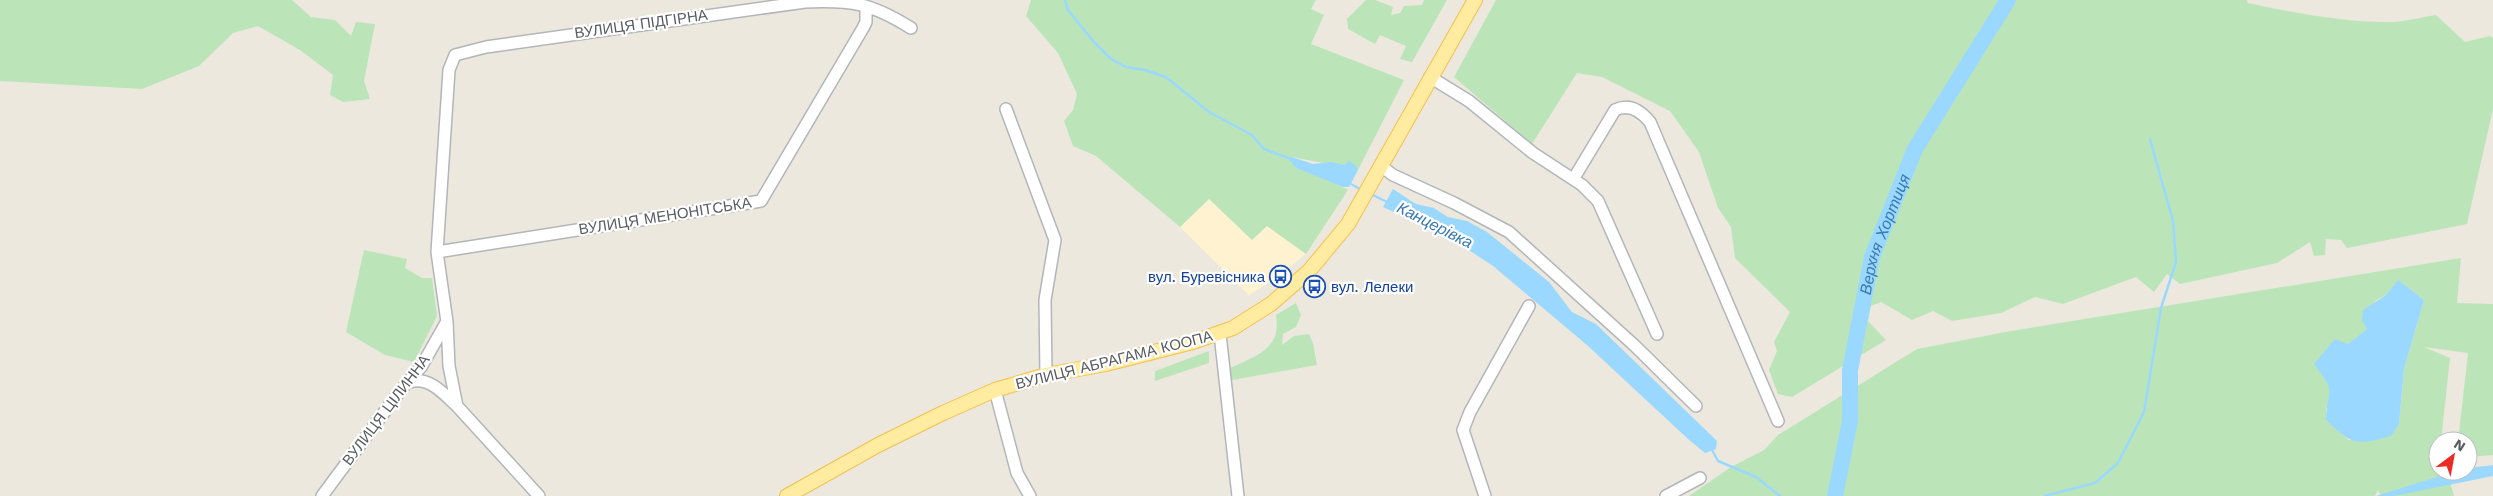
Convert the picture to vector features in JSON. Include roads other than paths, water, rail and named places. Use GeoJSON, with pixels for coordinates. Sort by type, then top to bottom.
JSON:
{"type":"FeatureCollection","features":[{"type":"Feature","properties":{"kind":"main road","name":"ВУЛИЦЯ АБРАГАМА КООПА"},"geometry":{"type":"LineString","coordinates":[[787,496],[886,441],[995,390],[1046,375],[1106,364],[1220,334],[1271,304],[1309,271],[1348,224],[1475,0]]}},
{"type":"Feature","properties":{"kind":"street","name":"ВУЛИЦЯ ПІДГІРНА"},"geometry":{"type":"LineString","coordinates":[[437,252],[449,70],[455,55],[486,47],[788,3],[840,0],[882,11],[911,28]]}},
{"type":"Feature","properties":{"kind":"street","name":"ВУЛИЦЯ МЕНОНІТСЬКА"},"geometry":{"type":"LineString","coordinates":[[437,252],[761,201],[863,28],[866,6]]}},
{"type":"Feature","properties":{"kind":"street"},"geometry":{"type":"LineString","coordinates":[[1430,77],[1470,101],[1533,153],[1574,178],[1598,201],[1657,334]]}},
{"type":"Feature","properties":{"kind":"street"},"geometry":{"type":"LineString","coordinates":[[1574,178],[1615,110],[1625,107],[1644,114],[1650,122],[1778,421]]}},
{"type":"Feature","properties":{"kind":"street"},"geometry":{"type":"LineString","coordinates":[[1006,109],[1055,240],[1045,300],[1046,375]]}},
{"type":"Feature","properties":{"kind":"street"},"geometry":{"type":"LineString","coordinates":[[1381,166],[1393,175],[1454,203],[1509,232],[1634,345],[1696,406]]}},
{"type":"Feature","properties":{"kind":"street"},"geometry":{"type":"LineString","coordinates":[[437,252],[447,322],[449,366],[457,406]]}},
{"type":"Feature","properties":{"kind":"street"},"geometry":{"type":"LineString","coordinates":[[1485,496],[1463,430],[1470,412],[1529,306]]}},
{"type":"Feature","properties":{"kind":"street","name":"ВУЛИЦЯ ЦІЛИННА"},"geometry":{"type":"LineString","coordinates":[[322,496],[400,391],[410,382],[447,322]]}},
{"type":"Feature","properties":{"kind":"street"},"geometry":{"type":"LineString","coordinates":[[1220,334],[1238,496]]}},
{"type":"Feature","properties":{"kind":"street"},"geometry":{"type":"LineString","coordinates":[[410,382],[417,380],[431,385],[457,406],[539,496]]}},
{"type":"Feature","properties":{"kind":"street"},"geometry":{"type":"LineString","coordinates":[[995,390],[1017,473],[1030,496]]}},
{"type":"Feature","properties":{"kind":"street"},"geometry":{"type":"LineString","coordinates":[[1666,496],[1700,478]]}},
{"type":"Feature","properties":{"kind":"water"},"geometry":{"type":"Polygon","coordinates":[[[1292,157],[1313,164],[1331,162],[1345,165],[1349,161],[1358,170],[1349,187],[1343,187],[1296,168],[1288,158],[1292,157]]]}},
{"type":"Feature","properties":{"kind":"water"},"geometry":{"type":"Polygon","coordinates":[[[1393,189],[1416,204],[1434,208],[1448,217],[1467,221],[1487,232],[1549,282],[1572,312],[1596,324],[1717,441],[1716,449],[1705,453],[1588,346],[1493,266],[1452,239],[1383,207],[1393,189]]]}},
{"type":"Feature","properties":{"kind":"water"},"geometry":{"type":"Polygon","coordinates":[[[2398,280],[2424,300],[2404,369],[2399,424],[2391,436],[2370,441],[2355,441],[2342,434],[2326,420],[2329,387],[2314,364],[2335,339],[2348,344],[2367,329],[2362,320],[2363,310],[2386,295],[2398,280]]]}},
{"type":"Feature","properties":{"kind":"water"},"geometry":{"type":"Polygon","coordinates":[[[2493,465],[2493,476],[2478,479],[2478,467],[2493,465]]]}},
{"type":"Feature","properties":{"kind":"water"},"geometry":{"type":"Polygon","coordinates":[[[2428,480],[2468,481],[2394,496],[2376,496],[2428,480]]]}},
{"type":"Feature","properties":{"kind":"waterway","name":"Канцерівка"},"geometry":{"type":"LineString","coordinates":[[1065,0],[1068,10],[1094,42],[1111,59],[1126,67],[1145,70],[1166,77],[1209,112],[1252,135],[1264,149],[1291,159]]}},
{"type":"Feature","properties":{"kind":"waterway","name":"Верхня Хортиця"},"geometry":{"type":"LineString","coordinates":[[1835,496],[1850,421],[1850,370],[1872,257],[1915,149],[2008,0]]}},
{"type":"Feature","properties":{"kind":"waterway","name":"Верхня Хортиця"},"geometry":{"type":"LineString","coordinates":[[2044,496],[2095,483],[2118,463],[2144,412],[2161,308],[2176,262],[2173,221],[2150,139]]}},
{"type":"Feature","properties":{"kind":"waterway","name":"Канцерівка"},"geometry":{"type":"LineString","coordinates":[[1349,183],[1362,190]]}},
{"type":"Feature","properties":{"kind":"waterway","name":"Канцерівка"},"geometry":{"type":"LineString","coordinates":[[1371,194],[1387,202]]}},
{"type":"Feature","properties":{"kind":"waterway","name":"Канцерівка"},"geometry":{"type":"LineString","coordinates":[[1711,448],[1718,461],[1756,477],[1780,496]]}},
{"type":"Feature","properties":{"kind":"place","name":"вул. Буревісника"},"geometry":{"type":"Point","coordinates":[1281,277]}},
{"type":"Feature","properties":{"kind":"place","name":"вул. Лелеки"},"geometry":{"type":"Point","coordinates":[1315,287]}}]}
